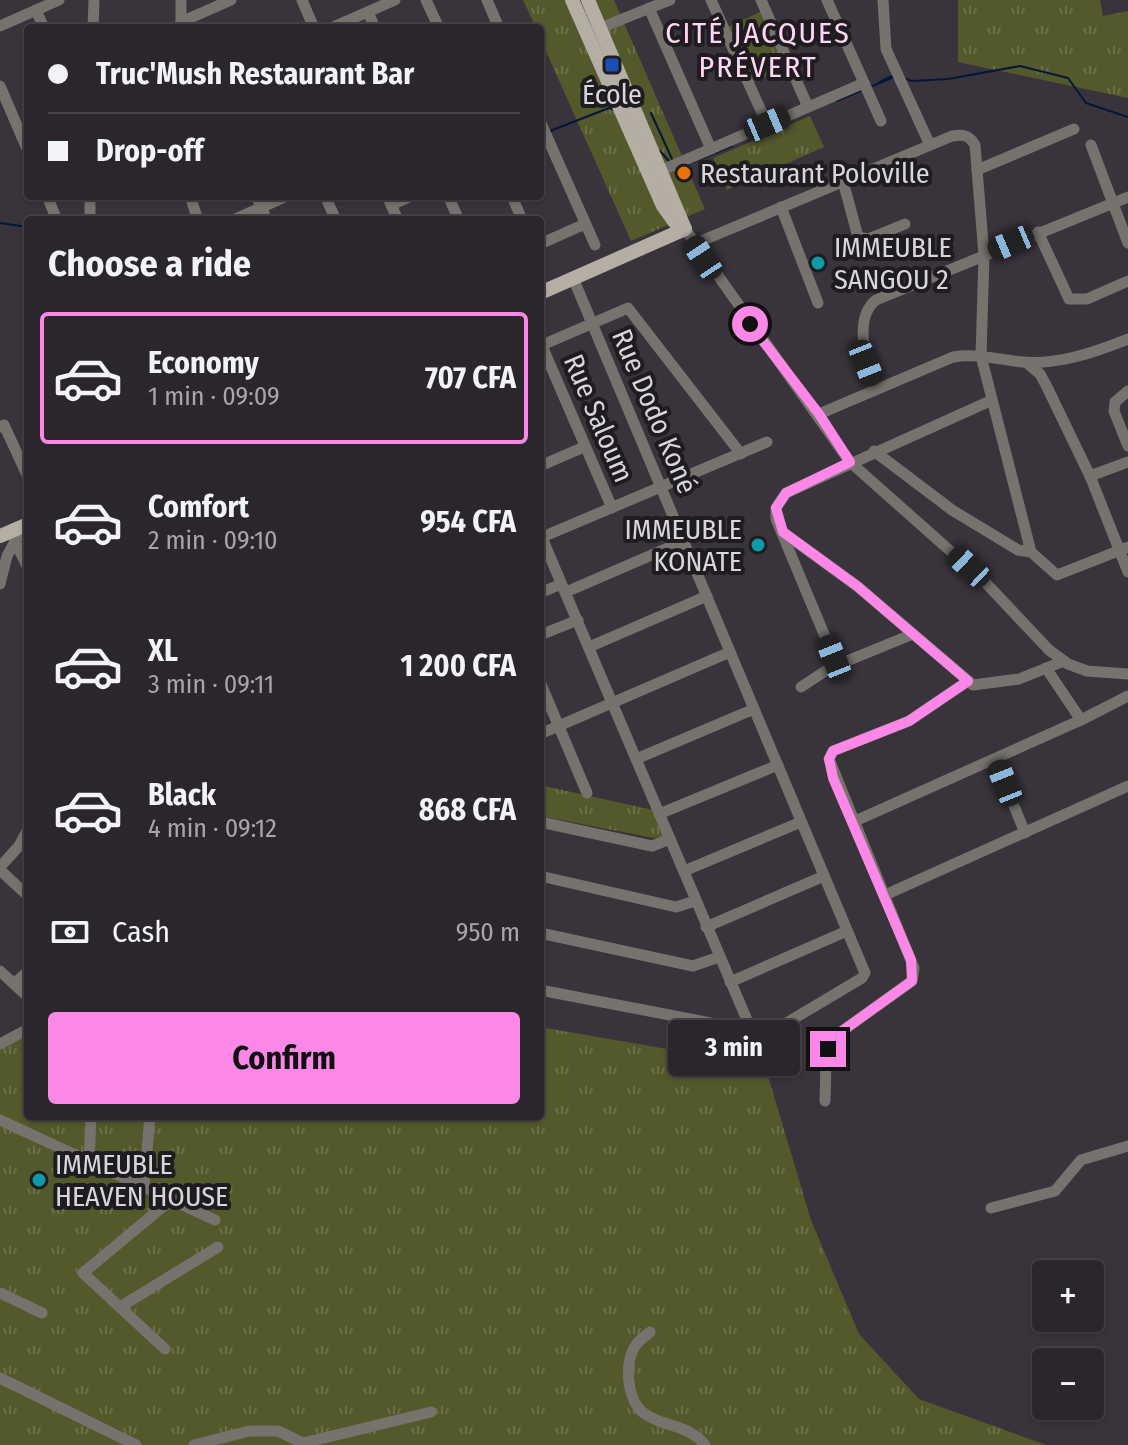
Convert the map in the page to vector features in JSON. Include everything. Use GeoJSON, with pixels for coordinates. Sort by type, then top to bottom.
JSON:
{"type":"FeatureCollection","features":[{"type":"Feature","properties":{"kind":"main road"},"geometry":{"type":"LineString","coordinates":[[572,0],[663,206],[676,224],[685,229]]}},
{"type":"Feature","properties":{"kind":"main road"},"geometry":{"type":"LineString","coordinates":[[588,0],[685,229]]}},
{"type":"Feature","properties":{"kind":"main road"},"geometry":{"type":"LineString","coordinates":[[544,291],[685,229]]}},
{"type":"Feature","properties":{"kind":"street"},"geometry":{"type":"LineString","coordinates":[[0,26],[59,0]]}},
{"type":"Feature","properties":{"kind":"street"},"geometry":{"type":"LineString","coordinates":[[93,24],[94,0]]}},
{"type":"Feature","properties":{"kind":"street"},"geometry":{"type":"LineString","coordinates":[[181,0],[181,24]]}},
{"type":"Feature","properties":{"kind":"street"},"geometry":{"type":"LineString","coordinates":[[183,24],[231,0]]}},
{"type":"Feature","properties":{"kind":"street"},"geometry":{"type":"LineString","coordinates":[[302,0],[312,24]]}},
{"type":"Feature","properties":{"kind":"street"},"geometry":{"type":"LineString","coordinates":[[340,24],[395,0]]}},
{"type":"Feature","properties":{"kind":"street"},"geometry":{"type":"LineString","coordinates":[[426,0],[437,24]]}},
{"type":"Feature","properties":{"kind":"street"},"geometry":{"type":"LineString","coordinates":[[487,0],[497,24]]}},
{"type":"Feature","properties":{"kind":"street"},"geometry":{"type":"LineString","coordinates":[[600,28],[670,0]]}},
{"type":"Feature","properties":{"kind":"street"},"geometry":{"type":"LineString","coordinates":[[711,0],[767,124]]}},
{"type":"Feature","properties":{"kind":"street"},"geometry":{"type":"LineString","coordinates":[[761,0],[808,107]]}},
{"type":"Feature","properties":{"kind":"street"},"geometry":{"type":"LineString","coordinates":[[827,0],[881,121]]}},
{"type":"Feature","properties":{"kind":"street"},"geometry":{"type":"LineString","coordinates":[[883,0],[886,49],[930,145]]}},
{"type":"Feature","properties":{"kind":"street"},"geometry":{"type":"LineString","coordinates":[[649,8],[711,149]]}},
{"type":"Feature","properties":{"kind":"street"},"geometry":{"type":"LineString","coordinates":[[36,10],[42,24]]}},
{"type":"Feature","properties":{"kind":"street"},"geometry":{"type":"LineString","coordinates":[[368,12],[373,24]]}},
{"type":"Feature","properties":{"kind":"street"},"geometry":{"type":"LineString","coordinates":[[662,170],[864,83]]}},
{"type":"Feature","properties":{"kind":"street"},"geometry":{"type":"LineString","coordinates":[[0,86],[24,142]]}},
{"type":"Feature","properties":{"kind":"street"},"geometry":{"type":"LineString","coordinates":[[977,170],[1074,129]]}},
{"type":"Feature","properties":{"kind":"street"},"geometry":{"type":"LineString","coordinates":[[694,244],[930,145],[961,134],[971,138],[977,170],[984,255],[981,356],[990,401],[1031,552]]}},
{"type":"Feature","properties":{"kind":"street"},"geometry":{"type":"LineString","coordinates":[[544,138],[595,245]]}},
{"type":"Feature","properties":{"kind":"street"},"geometry":{"type":"LineString","coordinates":[[1091,145],[1128,243]]}},
{"type":"Feature","properties":{"kind":"street"},"geometry":{"type":"LineString","coordinates":[[843,181],[858,237],[868,239],[905,224]]}},
{"type":"Feature","properties":{"kind":"street"},"geometry":{"type":"LineString","coordinates":[[876,389],[864,353],[870,305],[1038,232],[1128,197]]}},
{"type":"Feature","properties":{"kind":"street"},"geometry":{"type":"LineString","coordinates":[[264,214],[282,200]]}},
{"type":"Feature","properties":{"kind":"street"},"geometry":{"type":"LineString","coordinates":[[781,207],[818,303]]}},
{"type":"Feature","properties":{"kind":"street"},"geometry":{"type":"LineString","coordinates":[[544,242],[585,224]]}},
{"type":"Feature","properties":{"kind":"street"},"geometry":{"type":"LineString","coordinates":[[685,229],[819,414],[850,462],[964,562],[1064,661],[1087,671],[1128,674]]}},
{"type":"Feature","properties":{"kind":"street"},"geometry":{"type":"LineString","coordinates":[[1038,232],[1069,299],[1087,299],[1128,281]]}},
{"type":"Feature","properties":{"kind":"street","name":"Rue Dodo Koné"},"geometry":{"type":"LineString","coordinates":[[573,278],[865,973],[862,978],[768,1034],[753,1034]]}},
{"type":"Feature","properties":{"kind":"street"},"geometry":{"type":"LineString","coordinates":[[544,345],[628,308],[741,454]]}},
{"type":"Feature","properties":{"kind":"street"},"geometry":{"type":"LineString","coordinates":[[819,414],[953,357],[981,356],[1027,363],[1084,356],[1128,339]]}},
{"type":"Feature","properties":{"kind":"street","name":"Rue Saloum"},"geometry":{"type":"LineString","coordinates":[[544,353],[612,508]]}},
{"type":"Feature","properties":{"kind":"street"},"geometry":{"type":"LineString","coordinates":[[1027,363],[1040,374],[1090,476],[1124,548],[1128,572]]}},
{"type":"Feature","properties":{"kind":"street"},"geometry":{"type":"LineString","coordinates":[[1128,391],[1115,402],[1114,411],[1128,446]]}},
{"type":"Feature","properties":{"kind":"street"},"geometry":{"type":"LineString","coordinates":[[839,662],[834,658],[776,508],[786,493],[990,401]]}},
{"type":"Feature","properties":{"kind":"street"},"geometry":{"type":"LineString","coordinates":[[1,423],[24,469]]}},
{"type":"Feature","properties":{"kind":"street"},"geometry":{"type":"LineString","coordinates":[[544,537],[767,442]]}},
{"type":"Feature","properties":{"kind":"street"},"geometry":{"type":"LineString","coordinates":[[544,464],[584,447]]}},
{"type":"Feature","properties":{"kind":"street"},"geometry":{"type":"LineString","coordinates":[[874,451],[952,510],[1018,550],[1031,552],[1057,575],[1124,548]]}},
{"type":"Feature","properties":{"kind":"street"},"geometry":{"type":"LineString","coordinates":[[1090,476],[1128,462]]}},
{"type":"Feature","properties":{"kind":"street"},"geometry":{"type":"LineString","coordinates":[[11,532],[24,560]]}},
{"type":"Feature","properties":{"kind":"street"},"geometry":{"type":"LineString","coordinates":[[0,584],[11,532]]}},
{"type":"Feature","properties":{"kind":"street"},"geometry":{"type":"LineString","coordinates":[[783,532],[857,586],[968,681],[988,685],[1064,661]]}},
{"type":"Feature","properties":{"kind":"street"},"geometry":{"type":"LineString","coordinates":[[544,592],[564,588],[684,541]]}},
{"type":"Feature","properties":{"kind":"street"},"geometry":{"type":"LineString","coordinates":[[544,545],[753,1034]]}},
{"type":"Feature","properties":{"kind":"street"},"geometry":{"type":"LineString","coordinates":[[589,647],[707,596]]}},
{"type":"Feature","properties":{"kind":"street"},"geometry":{"type":"LineString","coordinates":[[544,633],[578,620]]}},
{"type":"Feature","properties":{"kind":"street"},"geometry":{"type":"LineString","coordinates":[[801,687],[839,662],[913,634]]}},
{"type":"Feature","properties":{"kind":"street"},"geometry":{"type":"LineString","coordinates":[[544,732],[730,652]]}},
{"type":"Feature","properties":{"kind":"street"},"geometry":{"type":"LineString","coordinates":[[1046,668],[1081,720]]}},
{"type":"Feature","properties":{"kind":"street"},"geometry":{"type":"LineString","coordinates":[[825,1101],[826,1062],[831,1039],[912,981],[914,968],[833,778],[829,759],[833,751],[909,721],[968,681]]}},
{"type":"Feature","properties":{"kind":"street"},"geometry":{"type":"LineString","coordinates":[[544,692],[587,793]]}},
{"type":"Feature","properties":{"kind":"street"},"geometry":{"type":"LineString","coordinates":[[853,822],[1128,696]]}},
{"type":"Feature","properties":{"kind":"street"},"geometry":{"type":"LineString","coordinates":[[636,759],[754,709]]}},
{"type":"Feature","properties":{"kind":"street"},"geometry":{"type":"LineString","coordinates":[[995,759],[1025,833]]}},
{"type":"Feature","properties":{"kind":"street"},"geometry":{"type":"LineString","coordinates":[[659,814],[778,765]]}},
{"type":"Feature","properties":{"kind":"street"},"geometry":{"type":"LineString","coordinates":[[885,895],[1128,786]]}},
{"type":"Feature","properties":{"kind":"street"},"geometry":{"type":"LineString","coordinates":[[684,871],[801,822]]}},
{"type":"Feature","properties":{"kind":"street"},"geometry":{"type":"LineString","coordinates":[[544,823],[652,846],[670,839]]}},
{"type":"Feature","properties":{"kind":"street"},"geometry":{"type":"LineString","coordinates":[[24,837],[0,869],[24,892]]}},
{"type":"Feature","properties":{"kind":"street"},"geometry":{"type":"LineString","coordinates":[[706,927],[824,876]]}},
{"type":"Feature","properties":{"kind":"street"},"geometry":{"type":"LineString","coordinates":[[544,877],[676,907],[695,901]]}},
{"type":"Feature","properties":{"kind":"street"},"geometry":{"type":"LineString","coordinates":[[730,982],[847,931]]}},
{"type":"Feature","properties":{"kind":"street"},"geometry":{"type":"LineString","coordinates":[[544,934],[693,966],[719,957]]}},
{"type":"Feature","properties":{"kind":"street"},"geometry":{"type":"LineString","coordinates":[[0,971],[24,993]]}},
{"type":"Feature","properties":{"kind":"street"},"geometry":{"type":"LineString","coordinates":[[14,984],[24,975]]}},
{"type":"Feature","properties":{"kind":"street"},"geometry":{"type":"LineString","coordinates":[[544,991],[753,1034]]}},
{"type":"Feature","properties":{"kind":"street"},"geometry":{"type":"LineString","coordinates":[[0,1044],[24,1031]]}},
{"type":"Feature","properties":{"kind":"street"},"geometry":{"type":"LineString","coordinates":[[0,1120],[215,1220]]}},
{"type":"Feature","properties":{"kind":"street"},"geometry":{"type":"LineString","coordinates":[[89,1162],[91,1120]]}},
{"type":"Feature","properties":{"kind":"street"},"geometry":{"type":"LineString","coordinates":[[144,1185],[150,1120]]}},
{"type":"Feature","properties":{"kind":"street"},"geometry":{"type":"LineString","coordinates":[[991,1208],[1055,1191],[1081,1160],[1128,1146]]}},
{"type":"Feature","properties":{"kind":"street"},"geometry":{"type":"LineString","coordinates":[[165,1349],[83,1273],[85,1268],[172,1199]]}},
{"type":"Feature","properties":{"kind":"street"},"geometry":{"type":"LineString","coordinates":[[120,1307],[218,1247]]}},
{"type":"Feature","properties":{"kind":"street"},"geometry":{"type":"LineString","coordinates":[[0,1293],[42,1313]]}},
{"type":"Feature","properties":{"kind":"street"},"geometry":{"type":"LineString","coordinates":[[650,1332],[636,1344],[631,1355],[628,1369],[634,1399],[642,1412],[686,1428],[705,1445]]}},
{"type":"Feature","properties":{"kind":"street"},"geometry":{"type":"LineString","coordinates":[[0,1378],[136,1445]]}},
{"type":"Feature","properties":{"kind":"street"},"geometry":{"type":"LineString","coordinates":[[194,1445],[249,1431],[278,1431],[291,1443],[303,1443],[431,1412]]}},
{"type":"Feature","properties":{"kind":"green space"},"geometry":{"type":"Polygon","coordinates":[[[523,0],[614,0],[705,209],[631,241],[544,47],[544,24],[534,24],[523,0]]]}},
{"type":"Feature","properties":{"kind":"green space"},"geometry":{"type":"Polygon","coordinates":[[[958,0],[1100,0],[1103,16],[1128,11],[1128,98],[958,62],[958,0]]]}},
{"type":"Feature","properties":{"kind":"green space"},"geometry":{"type":"Polygon","coordinates":[[[762,11],[788,67],[753,82],[728,27],[762,11]]]}},
{"type":"Feature","properties":{"kind":"green space"},"geometry":{"type":"Polygon","coordinates":[[[810,116],[824,147],[727,190],[713,158],[810,116]]]}},
{"type":"Feature","properties":{"kind":"green space"},"geometry":{"type":"Polygon","coordinates":[[[544,786],[653,810],[664,836],[654,838],[544,817],[544,786]]]}},
{"type":"Feature","properties":{"kind":"green space"},"geometry":{"type":"Polygon","coordinates":[[[544,1028],[765,1066],[811,1220],[859,1334],[919,1399],[1046,1445],[0,1445],[0,1049],[24,1037],[24,1120],[544,1120],[544,1028]]]}},
{"type":"Feature","properties":{"kind":"waterway"},"geometry":{"type":"LineString","coordinates":[[903,78],[912,81],[948,79],[1020,66],[1068,78],[1086,103],[1128,117]]}},
{"type":"Feature","properties":{"kind":"waterway"},"geometry":{"type":"LineString","coordinates":[[880,82],[892,76]]}},
{"type":"Feature","properties":{"kind":"waterway"},"geometry":{"type":"LineString","coordinates":[[870,87],[894,77]]}},
{"type":"Feature","properties":{"kind":"waterway"},"geometry":{"type":"LineString","coordinates":[[837,101],[860,91]]}},
{"type":"Feature","properties":{"kind":"waterway"},"geometry":{"type":"LineString","coordinates":[[550,131],[609,108],[615,110]]}},
{"type":"Feature","properties":{"kind":"waterway"},"geometry":{"type":"LineString","coordinates":[[651,113],[672,159]]}},
{"type":"Feature","properties":{"kind":"waterway"},"geometry":{"type":"LineString","coordinates":[[676,169],[732,146]]}},
{"type":"Feature","properties":{"kind":"waterway"},"geometry":{"type":"LineString","coordinates":[[660,151],[669,161]]}},
{"type":"Feature","properties":{"kind":"waterway"},"geometry":{"type":"LineString","coordinates":[[0,223],[24,226]]}},
{"type":"Feature","properties":{"kind":"place","name":"École"},"geometry":{"type":"Point","coordinates":[612,65]}},
{"type":"Feature","properties":{"kind":"place","name":"Restaurant Poloville"},"geometry":{"type":"Point","coordinates":[684,173]}},
{"type":"Feature","properties":{"kind":"place","name":"IMMEUBLE SANGOU 2"},"geometry":{"type":"Point","coordinates":[818,263]}},
{"type":"Feature","properties":{"kind":"place","name":"IMMEUBLE KONATE"},"geometry":{"type":"Point","coordinates":[758,545]}},
{"type":"Feature","properties":{"kind":"place","name":"IMMEUBLE HEAVEN HOUSE"},"geometry":{"type":"Point","coordinates":[39,1180]}},
{"type":"Feature","properties":{"kind":"district","name":"CITÉ JACQUES PRÉVERT"},"geometry":{"type":"Point","coordinates":[758,50]}},
{"type":"Feature","properties":{"kind":"route"},"geometry":{"type":"LineString","coordinates":[[750,324],[819,414],[850,462],[786,493],[779,500],[776,519],[783,532],[857,586],[968,681],[922,715],[833,751],[829,759],[833,778],[885,895],[914,975],[912,981],[831,1039],[828,1049]]}}]}
